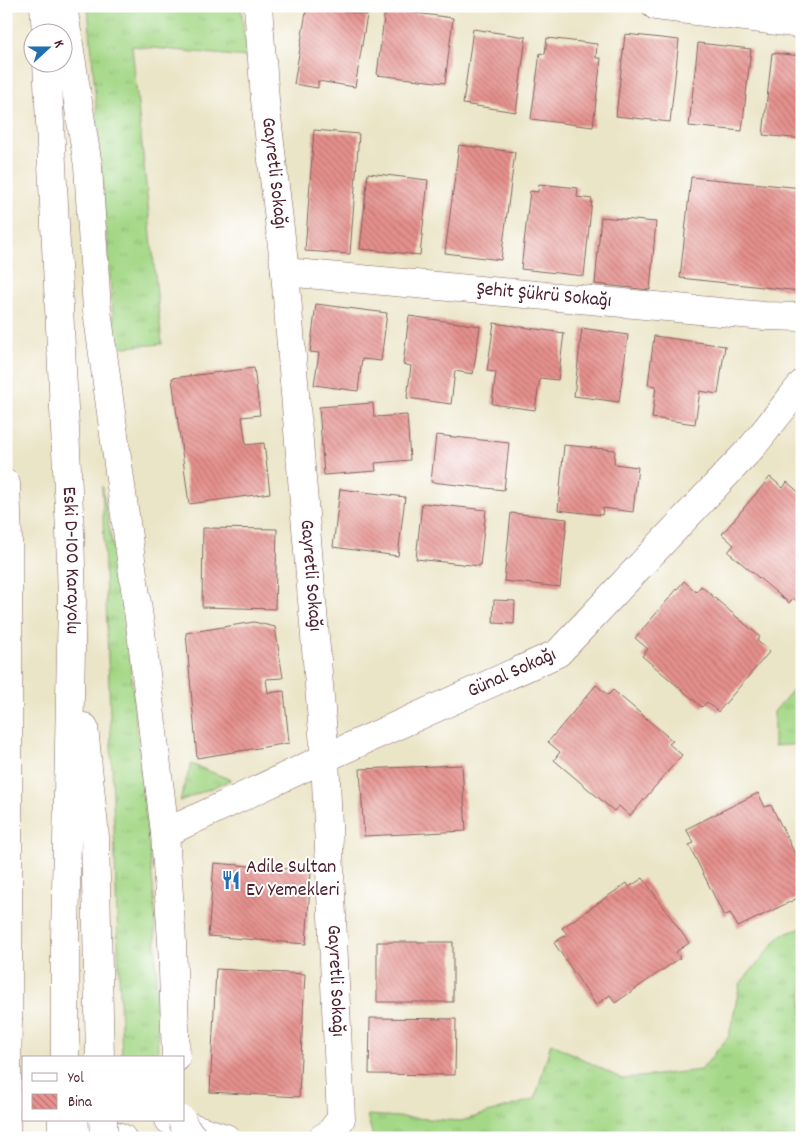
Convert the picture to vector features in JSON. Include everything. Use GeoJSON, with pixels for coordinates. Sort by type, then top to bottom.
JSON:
{"type":"FeatureCollection","features":[{"type":"Feature","properties":{"kind":"main road"},"geometry":{"type":"LineString","coordinates":[[44,6],[45,22]]}},
{"type":"Feature","properties":{"kind":"main road"},"geometry":{"type":"LineString","coordinates":[[63,6],[88,166],[97,310],[141,630],[165,833],[172,942],[176,1056]]}},
{"type":"Feature","properties":{"kind":"main road","name":"Gayretli Sokağı"},"geometry":{"type":"LineString","coordinates":[[258,6],[265,100],[285,272],[325,758],[341,1119],[329,1134],[322,1138]]}},
{"type":"Feature","properties":{"kind":"main road"},"geometry":{"type":"LineString","coordinates":[[656,6],[802,24]]}},
{"type":"Feature","properties":{"kind":"main road","name":"Eski D-100 Karayolu"},"geometry":{"type":"LineString","coordinates":[[47,72],[72,601],[65,938],[65,1047]]}},
{"type":"Feature","properties":{"kind":"main road","name":"Şehit Şükrü Sokağı"},"geometry":{"type":"LineString","coordinates":[[285,272],[764,316],[802,316]]}},
{"type":"Feature","properties":{"kind":"main road","name":"Günal Sokağı"},"geometry":{"type":"LineString","coordinates":[[165,833],[325,758],[558,653],[753,446],[802,384]]}},
{"type":"Feature","properties":{"kind":"main road"},"geometry":{"type":"LineString","coordinates":[[6,484],[8,540],[8,1017],[6,1138]]}},
{"type":"Feature","properties":{"kind":"main road"},"geometry":{"type":"LineString","coordinates":[[72,601],[95,837],[100,1048]]}},
{"type":"Feature","properties":{"kind":"main road"},"geometry":{"type":"LineString","coordinates":[[6,1070],[16,1096]]}},
{"type":"Feature","properties":{"kind":"main road"},"geometry":{"type":"LineString","coordinates":[[61,1138],[62,1122]]}},
{"type":"Feature","properties":{"kind":"main road"},"geometry":{"type":"LineString","coordinates":[[78,1122],[122,1138]]}},
{"type":"Feature","properties":{"kind":"main road"},"geometry":{"type":"LineString","coordinates":[[103,1122],[104,1138]]}},
{"type":"Feature","properties":{"kind":"main road"},"geometry":{"type":"LineString","coordinates":[[175,1122],[226,1138]]}},
{"type":"Feature","properties":{"kind":"main road"},"geometry":{"type":"LineString","coordinates":[[174,1138],[175,1122]]}},
{"type":"Feature","properties":{"kind":"main road"},"geometry":{"type":"LineString","coordinates":[[182,1122],[184,1128],[194,1138]]}},
{"type":"Feature","properties":{"kind":"green space"},"geometry":{"type":"Polygon","coordinates":[[[88,6],[241,6],[247,57],[132,46],[162,344],[124,347],[115,341],[88,6]]]}},
{"type":"Feature","properties":{"kind":"green space"},"geometry":{"type":"Polygon","coordinates":[[[102,486],[126,622],[155,906],[158,1056],[122,1056],[102,486]]]}},
{"type":"Feature","properties":{"kind":"green space"},"geometry":{"type":"Polygon","coordinates":[[[802,679],[802,744],[774,746],[774,712],[802,679]]]}},
{"type":"Feature","properties":{"kind":"green space"},"geometry":{"type":"Polygon","coordinates":[[[191,764],[231,780],[180,801],[191,764]]]}},
{"type":"Feature","properties":{"kind":"green space"},"geometry":{"type":"Polygon","coordinates":[[[802,928],[802,1033],[800,1062],[802,1071],[802,1138],[373,1137],[367,1115],[461,1121],[535,1099],[551,1043],[622,1079],[701,1070],[729,1036],[740,984],[780,936],[802,928]]]}},
{"type":"Feature","properties":{"kind":"building"},"geometry":{"type":"Polygon","coordinates":[[[307,6],[333,6],[333,9],[367,15],[355,87],[318,81],[318,88],[294,84],[307,6]]]}},
{"type":"Feature","properties":{"kind":"building"},"geometry":{"type":"Polygon","coordinates":[[[385,9],[453,18],[445,83],[377,75],[385,9]]]}},
{"type":"Feature","properties":{"kind":"building"},"geometry":{"type":"Polygon","coordinates":[[[473,29],[526,37],[516,112],[463,104],[473,29]]]}},
{"type":"Feature","properties":{"kind":"building"},"geometry":{"type":"Polygon","coordinates":[[[625,34],[679,40],[670,122],[616,116],[625,34]]]}},
{"type":"Feature","properties":{"kind":"building"},"geometry":{"type":"Polygon","coordinates":[[[547,38],[597,44],[596,58],[601,58],[593,127],[531,119],[540,53],[545,54],[547,38]]]}},
{"type":"Feature","properties":{"kind":"building"},"geometry":{"type":"Polygon","coordinates":[[[698,43],[751,49],[742,131],[689,126],[698,43]]]}},
{"type":"Feature","properties":{"kind":"building"},"geometry":{"type":"Polygon","coordinates":[[[772,53],[802,56],[802,139],[763,135],[772,53]]]}},
{"type":"Feature","properties":{"kind":"building"},"geometry":{"type":"Polygon","coordinates":[[[314,130],[359,134],[350,254],[305,251],[314,130]]]}},
{"type":"Feature","properties":{"kind":"building"},"geometry":{"type":"Polygon","coordinates":[[[459,145],[515,152],[501,260],[445,253],[459,145]]]}},
{"type":"Feature","properties":{"kind":"building"},"geometry":{"type":"Polygon","coordinates":[[[368,173],[428,180],[420,255],[360,249],[368,173]]]}},
{"type":"Feature","properties":{"kind":"building"},"geometry":{"type":"Polygon","coordinates":[[[691,177],[802,188],[802,271],[800,291],[680,278],[691,177]]]}},
{"type":"Feature","properties":{"kind":"building"},"geometry":{"type":"Polygon","coordinates":[[[539,184],[578,188],[577,197],[592,199],[584,276],[521,269],[530,191],[538,192],[539,184]]]}},
{"type":"Feature","properties":{"kind":"building"},"geometry":{"type":"Polygon","coordinates":[[[601,217],[656,222],[650,290],[595,284],[601,217]]]}},
{"type":"Feature","properties":{"kind":"building"},"geometry":{"type":"Polygon","coordinates":[[[316,304],[387,313],[381,361],[362,359],[358,391],[314,385],[319,353],[310,352],[316,304]]]}},
{"type":"Feature","properties":{"kind":"building"},"geometry":{"type":"Polygon","coordinates":[[[409,316],[480,326],[473,374],[455,371],[451,404],[407,398],[411,366],[403,364],[409,316]]]}},
{"type":"Feature","properties":{"kind":"building"},"geometry":{"type":"Polygon","coordinates":[[[494,323],[564,333],[558,380],[540,378],[535,410],[492,404],[496,372],[487,371],[494,323]]]}},
{"type":"Feature","properties":{"kind":"building"},"geometry":{"type":"Polygon","coordinates":[[[582,328],[628,335],[619,402],[574,396],[582,328]]]}},
{"type":"Feature","properties":{"kind":"building"},"geometry":{"type":"Polygon","coordinates":[[[654,336],[725,346],[718,394],[700,391],[695,424],[652,418],[656,386],[648,385],[654,336]]]}},
{"type":"Feature","properties":{"kind":"building"},"geometry":{"type":"Polygon","coordinates":[[[254,368],[260,415],[242,417],[246,445],[264,443],[270,493],[189,504],[172,378],[254,368]]]}},
{"type":"Feature","properties":{"kind":"building"},"geometry":{"type":"Polygon","coordinates":[[[373,403],[374,417],[407,415],[410,460],[375,463],[376,471],[324,475],[319,407],[373,403]]]}},
{"type":"Feature","properties":{"kind":"building"},"geometry":{"type":"Polygon","coordinates":[[[436,435],[509,443],[504,490],[431,482],[436,435]]]}},
{"type":"Feature","properties":{"kind":"building"},"geometry":{"type":"Polygon","coordinates":[[[564,445],[615,450],[614,464],[638,467],[633,512],[603,508],[602,515],[558,510],[564,445]]]}},
{"type":"Feature","properties":{"kind":"building"},"geometry":{"type":"Polygon","coordinates":[[[770,477],[783,488],[787,482],[802,495],[802,606],[793,598],[789,603],[728,552],[734,545],[722,534],[770,477]]]}},
{"type":"Feature","properties":{"kind":"building"},"geometry":{"type":"Polygon","coordinates":[[[340,489],[405,497],[398,556],[333,547],[340,489]]]}},
{"type":"Feature","properties":{"kind":"building"},"geometry":{"type":"Polygon","coordinates":[[[422,503],[486,510],[480,566],[416,559],[422,503]]]}},
{"type":"Feature","properties":{"kind":"building"},"geometry":{"type":"Polygon","coordinates":[[[511,513],[567,519],[560,587],[504,581],[511,513]]]}},
{"type":"Feature","properties":{"kind":"building"},"geometry":{"type":"Polygon","coordinates":[[[203,528],[277,529],[275,609],[202,607],[203,528]]]}},
{"type":"Feature","properties":{"kind":"building"},"geometry":{"type":"Polygon","coordinates":[[[684,581],[696,592],[701,586],[760,637],[757,641],[770,651],[718,712],[707,702],[702,707],[642,656],[648,649],[635,638],[684,581]]]}},
{"type":"Feature","properties":{"kind":"building"},"geometry":{"type":"Polygon","coordinates":[[[494,600],[515,601],[514,624],[493,623],[494,600]]]}},
{"type":"Feature","properties":{"kind":"building"},"geometry":{"type":"Polygon","coordinates":[[[254,622],[275,627],[283,678],[266,679],[268,693],[284,691],[289,743],[197,758],[186,633],[254,622]]]}},
{"type":"Feature","properties":{"kind":"building"},"geometry":{"type":"Polygon","coordinates":[[[596,685],[608,695],[613,690],[673,741],[669,744],[682,755],[630,816],[619,806],[614,811],[554,760],[560,752],[548,742],[596,685]]]}},
{"type":"Feature","properties":{"kind":"building"},"geometry":{"type":"Polygon","coordinates":[[[462,765],[466,831],[364,836],[360,769],[462,765]]]}},
{"type":"Feature","properties":{"kind":"building"},"geometry":{"type":"Polygon","coordinates":[[[758,793],[765,807],[771,805],[802,868],[802,877],[797,879],[802,888],[802,896],[738,927],[730,913],[724,916],[689,845],[694,843],[686,829],[758,793]]]}},
{"type":"Feature","properties":{"kind":"building"},"geometry":{"type":"Polygon","coordinates":[[[214,863],[311,871],[306,944],[208,936],[214,863]]]}},
{"type":"Feature","properties":{"kind":"building"},"geometry":{"type":"Polygon","coordinates":[[[643,878],[689,943],[676,952],[680,958],[615,1003],[610,995],[596,1005],[554,943],[567,934],[562,928],[627,883],[629,887],[643,878]]]}},
{"type":"Feature","properties":{"kind":"building"},"geometry":{"type":"Polygon","coordinates":[[[377,942],[453,942],[453,1002],[377,1002],[377,942]]]}},
{"type":"Feature","properties":{"kind":"building"},"geometry":{"type":"Polygon","coordinates":[[[216,969],[305,974],[299,1097],[210,1092],[216,969]]]}},
{"type":"Feature","properties":{"kind":"building"},"geometry":{"type":"Polygon","coordinates":[[[370,1018],[456,1019],[455,1075],[369,1074],[370,1018]]]}},
{"type":"Feature","properties":{"kind":"place","name":"Adile Sultan Ev Yemekleri"},"geometry":{"type":"Point","coordinates":[231,880]}}]}
